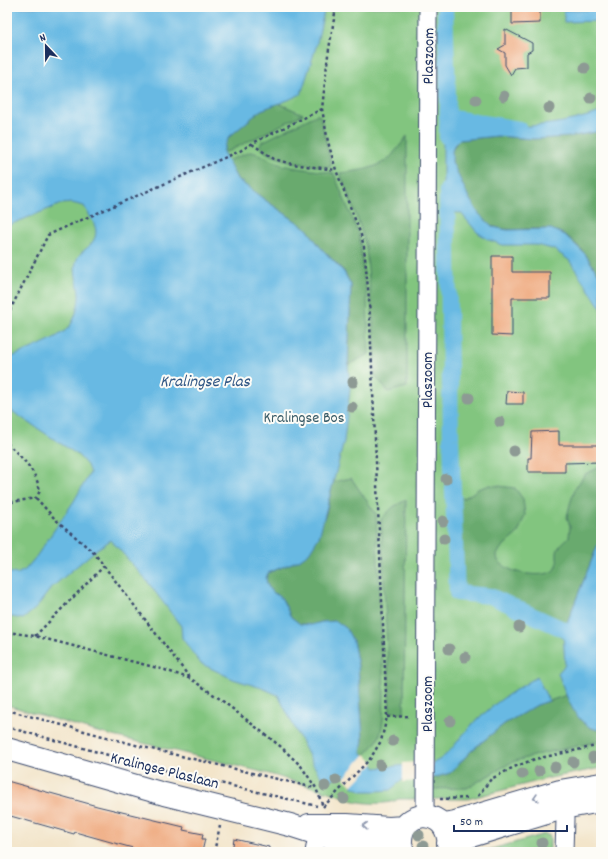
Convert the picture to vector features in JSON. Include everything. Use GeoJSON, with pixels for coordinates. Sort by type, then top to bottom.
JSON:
{"type":"FeatureCollection","features":[{"type":"Feature","properties":{"kind":"main road","name":"Kralingse Plaslaan"},"geometry":{"type":"LineString","coordinates":[[7,749],[164,794],[290,826],[319,830],[347,825],[389,828],[404,842]]}},
{"type":"Feature","properties":{"kind":"main road"},"geometry":{"type":"LineString","coordinates":[[404,842],[413,819],[440,834],[561,799],[601,784]]}},
{"type":"Feature","properties":{"kind":"main road"},"geometry":{"type":"LineString","coordinates":[[561,799],[601,801]]}},
{"type":"Feature","properties":{"kind":"street","name":"Plaszoom"},"geometry":{"type":"LineString","coordinates":[[428,7],[426,754],[424,794],[440,834]]}},
{"type":"Feature","properties":{"kind":"street"},"geometry":{"type":"LineString","coordinates":[[561,799],[564,819],[564,852]]}},
{"type":"Feature","properties":{"kind":"path"},"geometry":{"type":"LineString","coordinates":[[319,830],[348,782],[370,759],[381,742],[387,717],[369,299],[364,247],[361,234],[336,170],[328,142],[322,109],[328,55],[336,7]]}},
{"type":"Feature","properties":{"kind":"path"},"geometry":{"type":"LineString","coordinates":[[7,316],[48,235],[240,152],[251,144],[322,109]]}},
{"type":"Feature","properties":{"kind":"path"},"geometry":{"type":"LineString","coordinates":[[251,144],[274,159],[292,164],[336,170]]}},
{"type":"Feature","properties":{"kind":"path"},"geometry":{"type":"LineString","coordinates":[[7,443],[23,459],[38,479],[40,491],[36,498]]}},
{"type":"Feature","properties":{"kind":"path"},"geometry":{"type":"LineString","coordinates":[[7,503],[36,498]]}},
{"type":"Feature","properties":{"kind":"path"},"geometry":{"type":"LineString","coordinates":[[36,498],[55,519],[94,553],[105,565],[191,679]]}},
{"type":"Feature","properties":{"kind":"path"},"geometry":{"type":"LineString","coordinates":[[35,636],[105,565]]}},
{"type":"Feature","properties":{"kind":"path"},"geometry":{"type":"LineString","coordinates":[[7,632],[35,636],[165,670],[191,679],[220,699],[280,746],[301,766],[316,788],[319,830]]}},
{"type":"Feature","properties":{"kind":"path","name":"Kralingse Plaslaan"},"geometry":{"type":"LineString","coordinates":[[7,710],[143,747],[316,788]]}},
{"type":"Feature","properties":{"kind":"path"},"geometry":{"type":"LineString","coordinates":[[387,717],[414,716]]}},
{"type":"Feature","properties":{"kind":"path","name":"Kralingse Plaslaan"},"geometry":{"type":"LineString","coordinates":[[7,727],[148,766],[319,830]]}},
{"type":"Feature","properties":{"kind":"path"},"geometry":{"type":"LineString","coordinates":[[477,797],[491,779],[514,766],[535,759],[601,745]]}},
{"type":"Feature","properties":{"kind":"path"},"geometry":{"type":"LineString","coordinates":[[450,799],[469,798]]}},
{"type":"Feature","properties":{"kind":"path"},"geometry":{"type":"LineString","coordinates":[[214,852],[220,826]]}},
{"type":"Feature","properties":{"kind":"green space","name":"Kralingse Bos"},"geometry":{"type":"Polygon","coordinates":[[[168,7],[601,7],[601,768],[550,778],[468,799],[398,799],[387,803],[363,803],[266,773],[97,732],[7,705],[7,138],[168,7]]]}},
{"type":"Feature","properties":{"kind":"green space"},"geometry":{"type":"Polygon","coordinates":[[[278,103],[303,114],[229,151],[223,152],[229,137],[261,110],[278,103]]]}},
{"type":"Feature","properties":{"kind":"green space"},"geometry":{"type":"Polygon","coordinates":[[[316,115],[319,115],[321,118],[331,164],[330,167],[315,166],[285,160],[268,154],[262,149],[260,145],[262,142],[316,115]]]}},
{"type":"Feature","properties":{"kind":"green space"},"geometry":{"type":"Polygon","coordinates":[[[601,131],[601,278],[580,248],[563,234],[547,229],[504,229],[489,224],[483,219],[473,205],[464,189],[451,158],[453,149],[459,140],[497,136],[534,139],[601,131]]]}},
{"type":"Feature","properties":{"kind":"green space"},"geometry":{"type":"Polygon","coordinates":[[[407,136],[407,387],[388,392],[375,375],[375,345],[366,247],[359,223],[340,173],[368,168],[382,163],[393,154],[407,136]]]}},
{"type":"Feature","properties":{"kind":"green space"},"geometry":{"type":"Polygon","coordinates":[[[250,152],[259,154],[282,165],[334,174],[359,235],[367,298],[369,354],[348,365],[351,285],[344,271],[320,247],[307,229],[237,179],[227,161],[250,152]]]}},
{"type":"Feature","properties":{"kind":"green space"},"geometry":{"type":"Polygon","coordinates":[[[601,467],[599,521],[600,539],[563,633],[563,639],[548,621],[528,607],[507,598],[450,596],[449,496],[463,498],[478,489],[490,485],[515,488],[523,499],[525,515],[518,533],[501,548],[497,555],[498,561],[514,571],[530,574],[544,574],[554,570],[557,566],[557,553],[560,545],[569,537],[570,526],[567,517],[575,489],[585,474],[601,467]]]}},
{"type":"Feature","properties":{"kind":"green space"},"geometry":{"type":"Polygon","coordinates":[[[351,478],[376,514],[384,694],[380,736],[376,743],[364,756],[361,752],[363,739],[358,666],[353,641],[346,629],[336,621],[322,622],[311,625],[300,624],[291,617],[282,599],[270,590],[266,578],[268,573],[299,560],[326,514],[333,482],[351,478]]]}},
{"type":"Feature","properties":{"kind":"green space"},"geometry":{"type":"Polygon","coordinates":[[[406,500],[404,713],[390,712],[381,519],[393,507],[406,500]]]}},
{"type":"Feature","properties":{"kind":"green space"},"geometry":{"type":"Polygon","coordinates":[[[567,695],[574,710],[591,728],[601,730],[601,741],[540,754],[512,762],[467,788],[432,789],[433,778],[450,773],[472,750],[504,724],[537,705],[567,695]]]}},
{"type":"Feature","properties":{"kind":"green space"},"geometry":{"type":"Polygon","coordinates":[[[545,834],[550,836],[550,852],[481,852],[545,834]]]}},
{"type":"Feature","properties":{"kind":"water","name":"Kralingse Plas"},"geometry":{"type":"Polygon","coordinates":[[[7,7],[325,7],[316,47],[301,94],[261,110],[229,137],[223,152],[237,179],[307,229],[320,247],[344,272],[351,285],[348,365],[350,389],[344,441],[319,537],[309,553],[299,560],[268,573],[266,578],[270,590],[282,599],[291,617],[300,624],[311,625],[322,622],[336,621],[346,628],[353,641],[358,666],[363,739],[361,752],[375,768],[433,763],[439,760],[449,752],[474,723],[492,707],[510,693],[537,677],[549,701],[537,705],[504,724],[472,750],[450,773],[433,778],[402,780],[390,790],[376,791],[362,791],[352,786],[353,785],[343,776],[328,781],[323,779],[314,766],[278,695],[262,688],[233,679],[200,663],[182,638],[181,626],[147,581],[111,540],[97,549],[51,588],[36,608],[23,619],[7,616],[7,572],[17,574],[25,570],[36,557],[74,501],[90,473],[87,465],[78,455],[7,408],[7,358],[51,339],[69,327],[76,313],[79,298],[79,289],[75,271],[76,262],[80,254],[92,243],[96,232],[93,222],[84,206],[72,203],[61,204],[7,226],[7,7]]]}},
{"type":"Feature","properties":{"kind":"water"},"geometry":{"type":"Polygon","coordinates":[[[564,10],[601,10],[601,21],[564,22],[564,10]]]}},
{"type":"Feature","properties":{"kind":"water"},"geometry":{"type":"Polygon","coordinates":[[[601,112],[601,131],[568,137],[534,139],[497,136],[459,140],[454,145],[452,151],[452,162],[469,198],[479,214],[493,227],[507,230],[551,229],[565,235],[585,254],[601,278],[601,308],[569,260],[553,249],[536,245],[503,245],[489,240],[477,232],[461,213],[443,212],[443,116],[453,116],[455,121],[471,126],[512,127],[563,122],[601,112]]]}},
{"type":"Feature","properties":{"kind":"water"},"geometry":{"type":"Polygon","coordinates":[[[601,499],[601,730],[592,728],[579,718],[570,704],[558,673],[565,665],[563,633],[600,539],[599,521],[601,499]]]}},
{"type":"Feature","properties":{"kind":"pier"},"geometry":{"type":"Polygon","coordinates":[[[365,754],[374,763],[352,786],[344,778],[365,754]]]}},
{"type":"Feature","properties":{"kind":"pier"},"geometry":{"type":"Polygon","coordinates":[[[432,761],[432,780],[403,782],[403,763],[432,761]]]}},
{"type":"Feature","properties":{"kind":"building"},"geometry":{"type":"Polygon","coordinates":[[[512,7],[540,7],[540,23],[512,24],[512,7]]]}},
{"type":"Feature","properties":{"kind":"building"},"geometry":{"type":"Polygon","coordinates":[[[505,29],[532,43],[532,50],[527,53],[527,67],[515,68],[511,75],[505,65],[505,53],[498,49],[505,45],[505,29]]]}},
{"type":"Feature","properties":{"kind":"building"},"geometry":{"type":"Polygon","coordinates":[[[492,256],[512,256],[512,272],[550,272],[550,298],[512,298],[512,336],[492,335],[492,256]]]}},
{"type":"Feature","properties":{"kind":"building"},"geometry":{"type":"Polygon","coordinates":[[[507,391],[523,392],[523,404],[506,404],[507,391]]]}},
{"type":"Feature","properties":{"kind":"building"},"geometry":{"type":"Polygon","coordinates":[[[559,431],[559,445],[600,445],[600,462],[565,463],[565,472],[528,472],[528,458],[531,458],[532,432],[559,431]]]}},
{"type":"Feature","properties":{"kind":"building"},"geometry":{"type":"Polygon","coordinates":[[[7,781],[97,806],[184,827],[183,830],[203,834],[202,839],[205,839],[202,852],[161,852],[148,849],[147,852],[142,852],[132,850],[133,848],[75,832],[74,834],[7,815],[7,781]]]}},
{"type":"Feature","properties":{"kind":"building"},"geometry":{"type":"Polygon","coordinates":[[[234,839],[269,847],[269,852],[232,852],[234,839]]]}},
{"type":"Feature","properties":{"kind":"waterway"},"geometry":{"type":"LineString","coordinates":[[445,7],[448,97],[447,137]]}},
{"type":"Feature","properties":{"kind":"waterway"},"geometry":{"type":"LineString","coordinates":[[447,117],[519,129]]}},
{"type":"Feature","properties":{"kind":"waterway"},"geometry":{"type":"LineString","coordinates":[[447,190],[451,439],[457,593],[490,596],[565,630],[601,640]]}}]}
